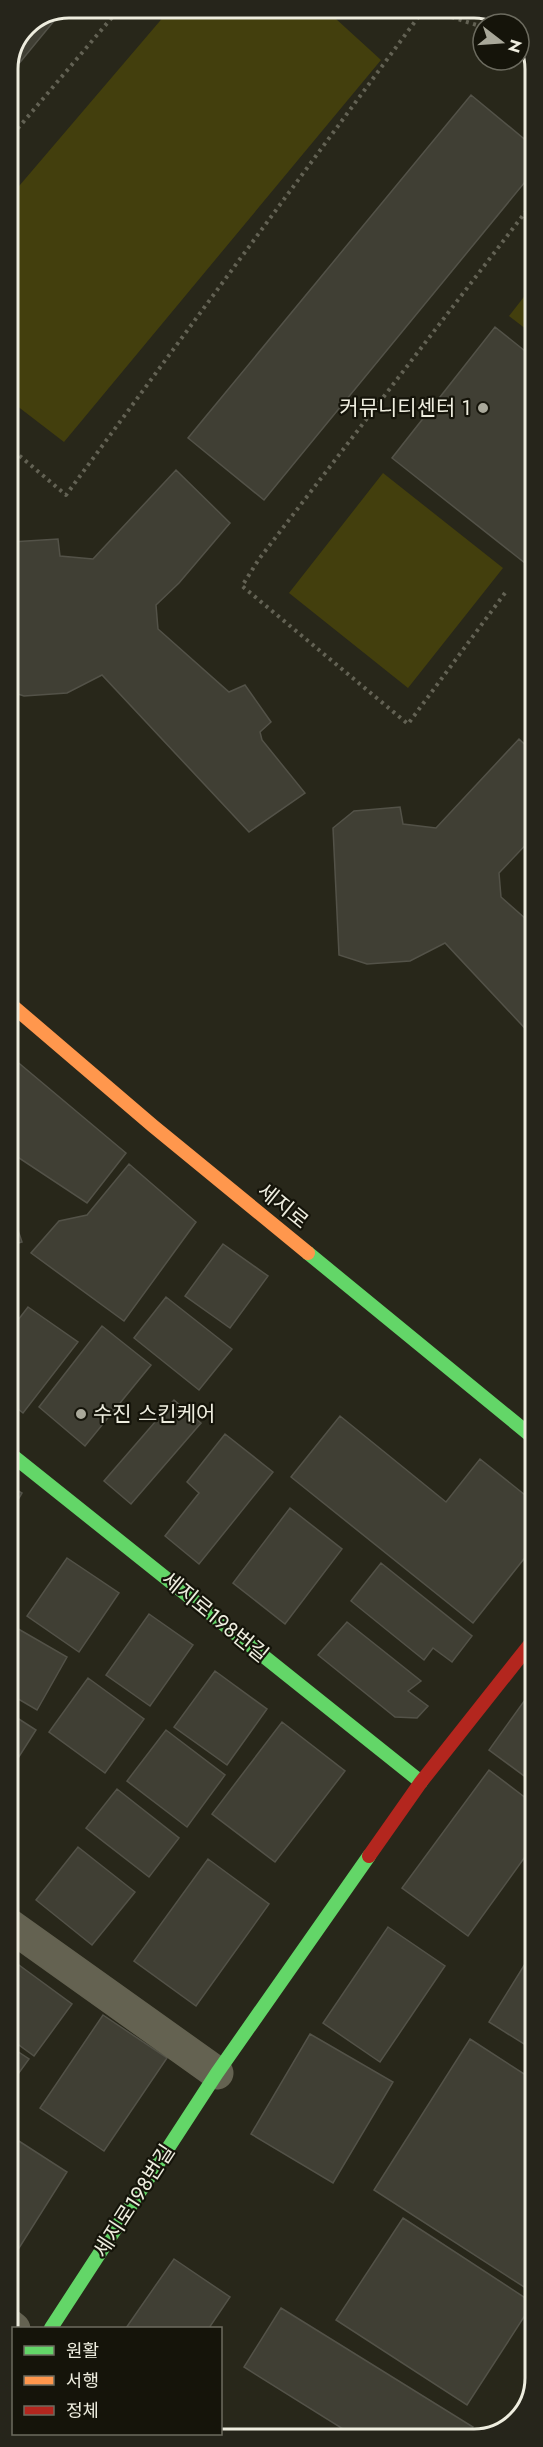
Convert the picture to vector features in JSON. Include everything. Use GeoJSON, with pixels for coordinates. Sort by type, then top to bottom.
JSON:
{"type":"FeatureCollection","features":[{"type":"Feature","properties":{"kind":"street","name":"세지로"},"geometry":{"type":"LineString","coordinates":[[18,1011],[162,1134],[525,1431]]}},
{"type":"Feature","properties":{"kind":"street","name":"세지로198번길"},"geometry":{"type":"LineString","coordinates":[[18,1460],[421,1782]]}},
{"type":"Feature","properties":{"kind":"street","name":"세지로198번길"},"geometry":{"type":"LineString","coordinates":[[52,2327],[217,2073],[421,1782],[525,1651]]}},
{"type":"Feature","properties":{"kind":"street"},"geometry":{"type":"LineString","coordinates":[[18,1931],[217,2073]]}},
{"type":"Feature","properties":{"kind":"path"},"geometry":{"type":"LineString","coordinates":[[18,128],[112,18]]}},
{"type":"Feature","properties":{"kind":"path"},"geometry":{"type":"LineString","coordinates":[[18,454],[66,495],[417,18]]}},
{"type":"Feature","properties":{"kind":"path"},"geometry":{"type":"LineString","coordinates":[[455,18],[471,23]]}},
{"type":"Feature","properties":{"kind":"path"},"geometry":{"type":"LineString","coordinates":[[505,593],[408,724],[242,586],[259,559],[525,213]]}},
{"type":"Feature","properties":{"kind":"shaded area"},"geometry":{"type":"Polygon","coordinates":[[[162,18],[335,18],[381,60],[64,442],[18,407],[18,187],[162,18]]]}},
{"type":"Feature","properties":{"kind":"shaded area"},"geometry":{"type":"Polygon","coordinates":[[[525,296],[525,328],[509,316],[525,296]]]}},
{"type":"Feature","properties":{"kind":"shaded area"},"geometry":{"type":"Polygon","coordinates":[[[383,473],[503,568],[408,688],[289,593],[383,473]]]}},
{"type":"Feature","properties":{"kind":"building"},"geometry":{"type":"Polygon","coordinates":[[[55,20],[18,64],[22,49],[33,33],[55,20]]]}},
{"type":"Feature","properties":{"kind":"building"},"geometry":{"type":"Polygon","coordinates":[[[471,95],[525,140],[525,182],[264,500],[188,438],[471,95]]]}},
{"type":"Feature","properties":{"kind":"building","name":"커뮤니티센터 1"},"geometry":{"type":"Polygon","coordinates":[[[495,327],[525,351],[525,563],[392,458],[495,327]]]}},
{"type":"Feature","properties":{"kind":"building"},"geometry":{"type":"Polygon","coordinates":[[[176,470],[230,523],[179,583],[156,605],[158,629],[229,692],[245,685],[271,722],[260,732],[262,740],[305,793],[249,832],[102,675],[67,693],[24,696],[18,694],[18,542],[58,539],[60,556],[93,559],[176,470]]]}},
{"type":"Feature","properties":{"kind":"building"},"geometry":{"type":"Polygon","coordinates":[[[519,739],[525,745],[525,846],[499,873],[501,897],[525,918],[525,1028],[445,943],[410,961],[367,964],[339,955],[333,828],[354,811],[400,807],[403,824],[436,828],[519,739]]]}},
{"type":"Feature","properties":{"kind":"building"},"geometry":{"type":"Polygon","coordinates":[[[18,1062],[126,1153],[87,1203],[18,1157],[18,1062]]]}},
{"type":"Feature","properties":{"kind":"building"},"geometry":{"type":"Polygon","coordinates":[[[129,1164],[196,1222],[124,1321],[31,1253],[59,1221],[87,1215],[129,1164]]]}},
{"type":"Feature","properties":{"kind":"building"},"geometry":{"type":"Polygon","coordinates":[[[18,1230],[22,1242],[18,1243],[18,1230]]]}},
{"type":"Feature","properties":{"kind":"building"},"geometry":{"type":"Polygon","coordinates":[[[223,1244],[268,1276],[230,1328],[185,1296],[223,1244]]]}},
{"type":"Feature","properties":{"kind":"building"},"geometry":{"type":"Polygon","coordinates":[[[166,1297],[232,1349],[199,1390],[134,1338],[166,1297]]]}},
{"type":"Feature","properties":{"kind":"building"},"geometry":{"type":"Polygon","coordinates":[[[28,1307],[78,1342],[23,1413],[18,1409],[18,1320],[28,1307]]]}},
{"type":"Feature","properties":{"kind":"building"},"geometry":{"type":"Polygon","coordinates":[[[102,1326],[151,1365],[85,1446],[39,1407],[102,1326]]]}},
{"type":"Feature","properties":{"kind":"building"},"geometry":{"type":"Polygon","coordinates":[[[174,1400],[201,1423],[131,1504],[104,1481],[174,1400]]]}},
{"type":"Feature","properties":{"kind":"building"},"geometry":{"type":"Polygon","coordinates":[[[340,1416],[446,1502],[480,1459],[525,1495],[525,1558],[473,1623],[291,1477],[340,1416]]]}},
{"type":"Feature","properties":{"kind":"building"},"geometry":{"type":"Polygon","coordinates":[[[225,1434],[273,1472],[199,1564],[165,1536],[199,1493],[187,1482],[225,1434]]]}},
{"type":"Feature","properties":{"kind":"building"},"geometry":{"type":"Polygon","coordinates":[[[290,1508],[342,1549],[285,1624],[233,1583],[290,1508]]]}},
{"type":"Feature","properties":{"kind":"building"},"geometry":{"type":"Polygon","coordinates":[[[67,1558],[119,1593],[79,1652],[27,1616],[67,1558]]]}},
{"type":"Feature","properties":{"kind":"building"},"geometry":{"type":"Polygon","coordinates":[[[381,1563],[472,1636],[452,1662],[433,1648],[424,1660],[351,1601],[381,1563]]]}},
{"type":"Feature","properties":{"kind":"building"},"geometry":{"type":"Polygon","coordinates":[[[149,1614],[193,1645],[150,1706],[106,1675],[149,1614]]]}},
{"type":"Feature","properties":{"kind":"building"},"geometry":{"type":"Polygon","coordinates":[[[347,1622],[421,1681],[408,1691],[428,1706],[417,1718],[395,1717],[318,1655],[347,1622]]]}},
{"type":"Feature","properties":{"kind":"building"},"geometry":{"type":"Polygon","coordinates":[[[18,1629],[67,1657],[37,1710],[18,1699],[18,1629]]]}},
{"type":"Feature","properties":{"kind":"building"},"geometry":{"type":"Polygon","coordinates":[[[215,1671],[267,1709],[227,1765],[174,1727],[215,1671]]]}},
{"type":"Feature","properties":{"kind":"building"},"geometry":{"type":"Polygon","coordinates":[[[88,1678],[144,1719],[105,1773],[49,1732],[88,1678]]]}},
{"type":"Feature","properties":{"kind":"building"},"geometry":{"type":"Polygon","coordinates":[[[525,1700],[525,1777],[489,1750],[525,1700]]]}},
{"type":"Feature","properties":{"kind":"building"},"geometry":{"type":"Polygon","coordinates":[[[18,1718],[36,1730],[18,1758],[18,1718]]]}},
{"type":"Feature","properties":{"kind":"building"},"geometry":{"type":"Polygon","coordinates":[[[282,1722],[345,1771],[275,1862],[212,1814],[282,1722]]]}},
{"type":"Feature","properties":{"kind":"building"},"geometry":{"type":"Polygon","coordinates":[[[166,1730],[225,1775],[187,1827],[127,1781],[166,1730]]]}},
{"type":"Feature","properties":{"kind":"building"},"geometry":{"type":"Polygon","coordinates":[[[489,1770],[525,1797],[525,1857],[468,1936],[402,1888],[489,1770]]]}},
{"type":"Feature","properties":{"kind":"building"},"geometry":{"type":"Polygon","coordinates":[[[117,1789],[179,1838],[149,1877],[86,1828],[117,1789]]]}},
{"type":"Feature","properties":{"kind":"building"},"geometry":{"type":"Polygon","coordinates":[[[78,1847],[135,1892],[92,1945],[36,1900],[78,1847]]]}},
{"type":"Feature","properties":{"kind":"building"},"geometry":{"type":"Polygon","coordinates":[[[208,1859],[269,1904],[196,2006],[134,1961],[208,1859]]]}},
{"type":"Feature","properties":{"kind":"building"},"geometry":{"type":"Polygon","coordinates":[[[388,1927],[445,1966],[380,2062],[323,2023],[388,1927]]]}},
{"type":"Feature","properties":{"kind":"building"},"geometry":{"type":"Polygon","coordinates":[[[18,1964],[72,2004],[34,2056],[18,2044],[18,1964]]]}},
{"type":"Feature","properties":{"kind":"building"},"geometry":{"type":"Polygon","coordinates":[[[525,1964],[525,2045],[489,2022],[525,1964]]]}},
{"type":"Feature","properties":{"kind":"building"},"geometry":{"type":"Polygon","coordinates":[[[103,2015],[167,2058],[104,2151],[40,2108],[103,2015]]]}},
{"type":"Feature","properties":{"kind":"building"},"geometry":{"type":"Polygon","coordinates":[[[310,2034],[393,2082],[333,2183],[251,2134],[310,2034]]]}},
{"type":"Feature","properties":{"kind":"building"},"geometry":{"type":"Polygon","coordinates":[[[470,2039],[525,2075],[525,2288],[374,2190],[470,2039]]]}},
{"type":"Feature","properties":{"kind":"building"},"geometry":{"type":"Polygon","coordinates":[[[18,2052],[29,2059],[18,2074],[18,2052]]]}},
{"type":"Feature","properties":{"kind":"building"},"geometry":{"type":"Polygon","coordinates":[[[18,2140],[67,2172],[18,2250],[18,2140]]]}},
{"type":"Feature","properties":{"kind":"building"},"geometry":{"type":"Polygon","coordinates":[[[403,2218],[525,2298],[525,2315],[467,2405],[336,2320],[403,2218]]]}},
{"type":"Feature","properties":{"kind":"building"},"geometry":{"type":"Polygon","coordinates":[[[174,2259],[230,2297],[210,2327],[127,2327],[174,2259]]]}},
{"type":"Feature","properties":{"kind":"building"},"geometry":{"type":"Polygon","coordinates":[[[281,2308],[473,2427],[472,2429],[343,2429],[244,2367],[281,2308]]]}},
{"type":"Feature","properties":{"kind":"traffic: fast"},"geometry":{"type":"LineString","coordinates":[[308,1253],[525,1431]]}},
{"type":"Feature","properties":{"kind":"traffic: fast"},"geometry":{"type":"LineString","coordinates":[[18,1460],[421,1782]]}},
{"type":"Feature","properties":{"kind":"traffic: fast"},"geometry":{"type":"LineString","coordinates":[[52,2327],[217,2073],[369,1856]]}},
{"type":"Feature","properties":{"kind":"traffic: slow"},"geometry":{"type":"LineString","coordinates":[[18,1011],[153,1126],[308,1253]]}},
{"type":"Feature","properties":{"kind":"traffic: jam"},"geometry":{"type":"LineString","coordinates":[[369,1856],[421,1782],[525,1651]]}},
{"type":"Feature","properties":{"kind":"place","name":"커뮤니티센터 1"},"geometry":{"type":"Point","coordinates":[483,408]}},
{"type":"Feature","properties":{"kind":"place","name":"수진 스킨케어"},"geometry":{"type":"Point","coordinates":[81,1414]}}]}
